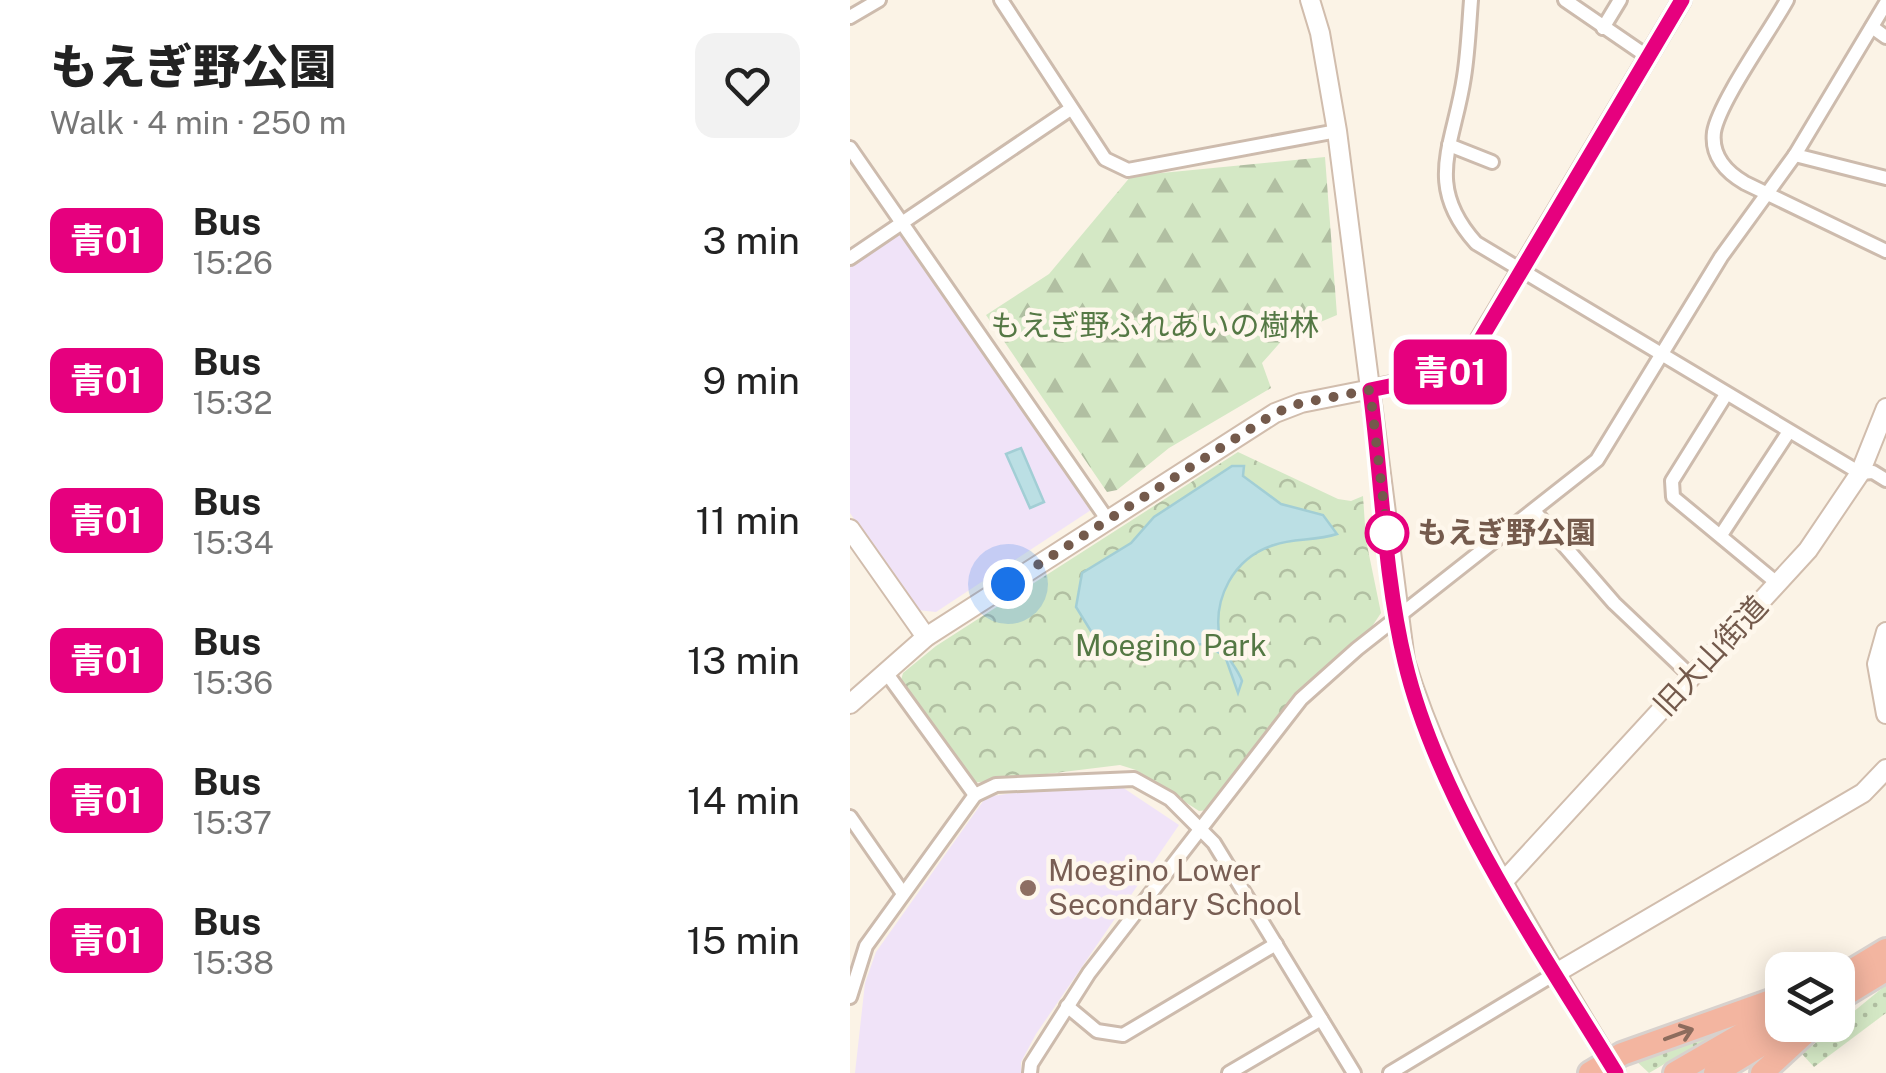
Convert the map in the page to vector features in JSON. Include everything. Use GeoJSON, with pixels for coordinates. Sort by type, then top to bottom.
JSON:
{"type":"FeatureCollection","features":[{"type":"Feature","properties":{"kind":"highway"},"geometry":{"type":"LineString","coordinates":[[1855,979],[1886,950]]}},
{"type":"Feature","properties":{"kind":"highway"},"geometry":{"type":"LineString","coordinates":[[1855,986],[1886,970]]}},
{"type":"Feature","properties":{"kind":"highway"},"geometry":{"type":"LineString","coordinates":[[1605,1069],[1765,1005]]}},
{"type":"Feature","properties":{"kind":"highway"},"geometry":{"type":"LineString","coordinates":[[1675,1073],[1765,1021]]}},
{"type":"Feature","properties":{"kind":"highway"},"geometry":{"type":"LineString","coordinates":[[1714,1073],[1766,1042]]}},
{"type":"Feature","properties":{"kind":"highway"},"geometry":{"type":"LineString","coordinates":[[1762,1073],[1796,1042]]}},
{"type":"Feature","properties":{"kind":"street"},"geometry":{"type":"LineString","coordinates":[[850,17],[879,0]]}},
{"type":"Feature","properties":{"kind":"street"},"geometry":{"type":"LineString","coordinates":[[1000,0],[1104,159],[1128,170],[1337,131]]}},
{"type":"Feature","properties":{"kind":"street"},"geometry":{"type":"LineString","coordinates":[[1310,0],[1320,32],[1337,131],[1405,661],[1428,735],[1605,1069]]}},
{"type":"Feature","properties":{"kind":"street"},"geometry":{"type":"LineString","coordinates":[[1470,0],[1464,78],[1444,172],[1450,208],[1476,243],[1788,432],[1860,473],[1873,472],[1886,480]]}},
{"type":"Feature","properties":{"kind":"street"},"geometry":{"type":"LineString","coordinates":[[1565,0],[1648,57]]}},
{"type":"Feature","properties":{"kind":"street"},"geometry":{"type":"LineString","coordinates":[[1603,28],[1620,0]]}},
{"type":"Feature","properties":{"kind":"street"},"geometry":{"type":"LineString","coordinates":[[850,704],[926,637],[1275,413],[1301,403],[1447,374],[1466,364],[1682,0]]}},
{"type":"Feature","properties":{"kind":"street"},"geometry":{"type":"LineString","coordinates":[[1787,0],[1718,120],[1715,149],[1728,173],[1886,251]]}},
{"type":"Feature","properties":{"kind":"street"},"geometry":{"type":"LineString","coordinates":[[1030,1073],[1031,1064],[1068,1006],[1301,699],[1597,460],[1721,257],[1795,155],[1886,3]]}},
{"type":"Feature","properties":{"kind":"street"},"geometry":{"type":"LineString","coordinates":[[1872,27],[1886,37]]}},
{"type":"Feature","properties":{"kind":"street"},"geometry":{"type":"LineString","coordinates":[[850,258],[1069,110]]}},
{"type":"Feature","properties":{"kind":"street"},"geometry":{"type":"LineString","coordinates":[[1449,146],[1492,162]]}},
{"type":"Feature","properties":{"kind":"street"},"geometry":{"type":"LineString","coordinates":[[850,148],[1106,520]]}},
{"type":"Feature","properties":{"kind":"street"},"geometry":{"type":"LineString","coordinates":[[1795,155],[1886,178]]}},
{"type":"Feature","properties":{"kind":"street"},"geometry":{"type":"LineString","coordinates":[[1726,396],[1672,481],[1673,496],[1778,584]]}},
{"type":"Feature","properties":{"kind":"street","name":"旧大山街道"},"geometry":{"type":"LineString","coordinates":[[1504,882],[1808,550],[1860,473],[1886,408]]}},
{"type":"Feature","properties":{"kind":"street"},"geometry":{"type":"LineString","coordinates":[[1721,535],[1788,432]]}},
{"type":"Feature","properties":{"kind":"street"},"geometry":{"type":"LineString","coordinates":[[1535,512],[1614,603],[1692,676]]}},
{"type":"Feature","properties":{"kind":"street"},"geometry":{"type":"LineString","coordinates":[[851,533],[926,637]]}},
{"type":"Feature","properties":{"kind":"street"},"geometry":{"type":"LineString","coordinates":[[1886,632],[1877,664],[1886,714]]}},
{"type":"Feature","properties":{"kind":"street"},"geometry":{"type":"LineString","coordinates":[[885,671],[975,795]]}},
{"type":"Feature","properties":{"kind":"street"},"geometry":{"type":"LineString","coordinates":[[1390,1073],[1863,793],[1886,769]]}},
{"type":"Feature","properties":{"kind":"street"},"geometry":{"type":"LineString","coordinates":[[850,998],[866,946],[975,795],[996,785],[1134,779],[1170,800],[1214,843],[1354,1073]]}},
{"type":"Feature","properties":{"kind":"street"},"geometry":{"type":"LineString","coordinates":[[850,816],[902,892]]}},
{"type":"Feature","properties":{"kind":"street"},"geometry":{"type":"LineString","coordinates":[[1068,1006],[1098,1031],[1123,1036],[1276,944]]}},
{"type":"Feature","properties":{"kind":"street"},"geometry":{"type":"LineString","coordinates":[[1229,1073],[1321,1020]]}},
{"type":"Feature","properties":{"kind":"shaded area"},"geometry":{"type":"Polygon","coordinates":[[[899,232],[1091,510],[936,612],[917,610],[850,513],[850,266],[899,232]]]}},
{"type":"Feature","properties":{"kind":"shaded area","name":"Moegino Lower Secondary School"},"geometry":{"type":"Polygon","coordinates":[[[1119,785],[1179,825],[1036,1034],[1021,1062],[1021,1073],[855,1073],[865,983],[876,952],[986,797],[1048,788],[1119,785]]]}},
{"type":"Feature","properties":{"kind":"green space","name":"もえぎ野ふれあいの樹林"},"geometry":{"type":"Polygon","coordinates":[[[1325,157],[1337,315],[1285,337],[1262,363],[1271,388],[1169,448],[1117,490],[1107,492],[986,315],[1049,274],[1131,176],[1325,157]]]}},
{"type":"Feature","properties":{"kind":"green space","name":"Moegino Park"},"geometry":{"type":"Polygon","coordinates":[[[1238,452],[1338,499],[1351,501],[1363,496],[1366,540],[1381,613],[1371,628],[1293,696],[1209,810],[1199,811],[1136,770],[1120,765],[972,783],[900,684],[903,673],[936,646],[1238,452]]]}},
{"type":"Feature","properties":{"kind":"green space"},"geometry":{"type":"Polygon","coordinates":[[[1886,985],[1886,1013],[1855,1036],[1855,1010],[1886,985]]]}},
{"type":"Feature","properties":{"kind":"green space"},"geometry":{"type":"Polygon","coordinates":[[[1745,1017],[1649,1073],[1634,1059],[1745,1017]]]}},
{"type":"Feature","properties":{"kind":"green space"},"geometry":{"type":"Polygon","coordinates":[[[1817,1042],[1847,1042],[1814,1067],[1802,1054],[1817,1042]]]}},
{"type":"Feature","properties":{"kind":"water"},"geometry":{"type":"Polygon","coordinates":[[[1021,448],[1044,502],[1030,508],[1006,454],[1021,448]]]}},
{"type":"Feature","properties":{"kind":"water"},"geometry":{"type":"Polygon","coordinates":[[[1232,466],[1244,466],[1243,476],[1281,504],[1323,515],[1337,534],[1281,543],[1260,551],[1229,582],[1218,625],[1222,645],[1242,681],[1238,693],[1225,656],[1203,644],[1127,650],[1097,641],[1076,607],[1082,573],[1131,543],[1154,517],[1232,466]]]}},
{"type":"Feature","properties":{"kind":"bus line","name":"青01"},"geometry":{"type":"LineString","coordinates":[[1616,1073],[1471,826],[1428,735],[1405,661],[1370,390],[1447,374],[1466,364],[1682,0]]}},
{"type":"Feature","properties":{"kind":"place","name":"もえぎ野公園"},"geometry":{"type":"Point","coordinates":[1387,533]}},
{"type":"Feature","properties":{"kind":"place","name":"Moegino Lower Secondary School"},"geometry":{"type":"Point","coordinates":[1028,888]}},
{"type":"Feature","properties":{"kind":"route"},"geometry":{"type":"LineString","coordinates":[[1008,584],[1275,413],[1301,403],[1370,390],[1388,540],[1387,533]]}}]}
